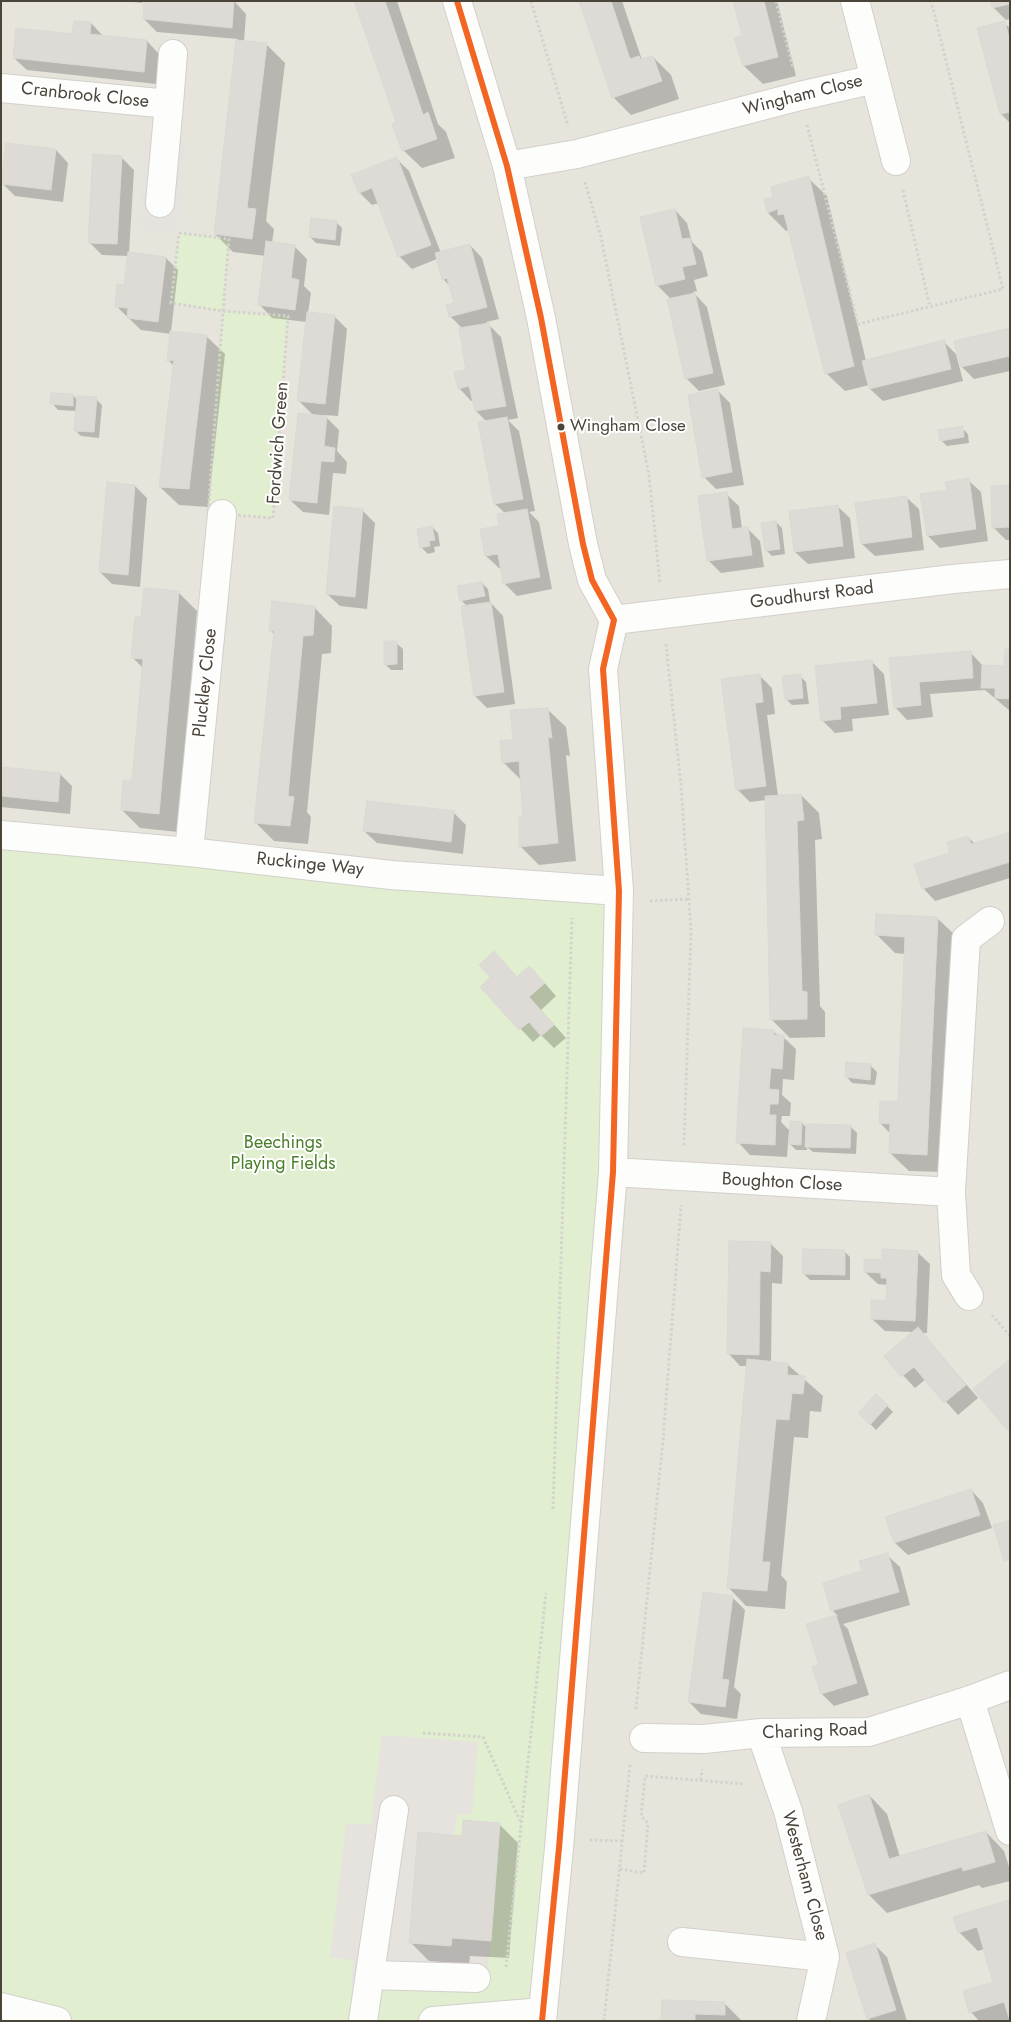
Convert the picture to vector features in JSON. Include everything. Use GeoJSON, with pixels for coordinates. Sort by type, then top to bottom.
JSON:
{"type":"FeatureCollection","features":[{"type":"Feature","properties":{"kind":"street"},"geometry":{"type":"LineString","coordinates":[[433,2021],[500,2015],[542,2017],[559,1848],[614,1172],[619,896],[602,669],[614,620],[592,580],[583,544],[541,318],[507,166],[458,1]]}},
{"type":"Feature","properties":{"kind":"street","name":"Wingham Close"},"geometry":{"type":"LineString","coordinates":[[507,166],[577,154],[800,96],[875,79],[855,1]]}},
{"type":"Feature","properties":{"kind":"street","name":"Cranbrook Close"},"geometry":{"type":"LineString","coordinates":[[160,203],[173,54]]}},
{"type":"Feature","properties":{"kind":"street"},"geometry":{"type":"LineString","coordinates":[[875,79],[896,161]]}},
{"type":"Feature","properties":{"kind":"street","name":"Cranbrook Close"},"geometry":{"type":"LineString","coordinates":[[1,88],[169,104]]}},
{"type":"Feature","properties":{"kind":"street","name":"Pluckley Close"},"geometry":{"type":"LineString","coordinates":[[189,852],[222,514]]}},
{"type":"Feature","properties":{"kind":"street","name":"Goudhurst Road"},"geometry":{"type":"LineString","coordinates":[[614,620],[953,579],[1010,574]]}},
{"type":"Feature","properties":{"kind":"street","name":"Ruckinge Way"},"geometry":{"type":"LineString","coordinates":[[1,835],[189,852],[391,875],[574,888],[619,896]]}},
{"type":"Feature","properties":{"kind":"street"},"geometry":{"type":"LineString","coordinates":[[969,1296],[956,1275],[950,1192],[966,939],[990,920]]}},
{"type":"Feature","properties":{"kind":"street","name":"Boughton Close"},"geometry":{"type":"LineString","coordinates":[[614,1172],[950,1192]]}},
{"type":"Feature","properties":{"kind":"street","name":"Charing Road"},"geometry":{"type":"LineString","coordinates":[[637,1737],[704,1739],[760,1733],[869,1732],[970,1700],[1010,1684]]}},
{"type":"Feature","properties":{"kind":"street"},"geometry":{"type":"LineString","coordinates":[[970,1700],[1010,1831]]}},
{"type":"Feature","properties":{"kind":"street","name":"Westerham Close"},"geometry":{"type":"LineString","coordinates":[[760,1733],[788,1811],[825,1956],[811,2021]]}},
{"type":"Feature","properties":{"kind":"street"},"geometry":{"type":"LineString","coordinates":[[363,2021],[394,1810]]}},
{"type":"Feature","properties":{"kind":"street"},"geometry":{"type":"LineString","coordinates":[[682,1942],[825,1956]]}},
{"type":"Feature","properties":{"kind":"street"},"geometry":{"type":"LineString","coordinates":[[370,1975],[476,1978]]}},
{"type":"Feature","properties":{"kind":"street"},"geometry":{"type":"LineString","coordinates":[[1,2007],[57,2021]]}},
{"type":"Feature","properties":{"kind":"path"},"geometry":{"type":"LineString","coordinates":[[530,1],[570,131]]}},
{"type":"Feature","properties":{"kind":"path"},"geometry":{"type":"LineString","coordinates":[[776,1],[858,324],[1003,289],[931,1]]}},
{"type":"Feature","properties":{"kind":"path"},"geometry":{"type":"LineString","coordinates":[[896,161],[930,307]]}},
{"type":"Feature","properties":{"kind":"path"},"geometry":{"type":"LineString","coordinates":[[583,176],[602,237],[649,475],[660,585]]}},
{"type":"Feature","properties":{"kind":"path","name":"Fordwich Green"},"geometry":{"type":"LineString","coordinates":[[223,311],[171,303],[179,233],[229,239],[223,311],[208,513],[273,518],[288,316],[223,311]]}},
{"type":"Feature","properties":{"kind":"path"},"geometry":{"type":"LineString","coordinates":[[666,642],[681,785],[691,931],[684,1153]]}},
{"type":"Feature","properties":{"kind":"path"},"geometry":{"type":"LineString","coordinates":[[553,1512],[574,888]]}},
{"type":"Feature","properties":{"kind":"path"},"geometry":{"type":"LineString","coordinates":[[619,896],[689,899]]}},
{"type":"Feature","properties":{"kind":"path"},"geometry":{"type":"LineString","coordinates":[[604,2021],[622,1841],[637,1737],[664,1440],[681,1204]]}},
{"type":"Feature","properties":{"kind":"path"},"geometry":{"type":"LineString","coordinates":[[500,2015],[519,1855],[546,1590]]}},
{"type":"Feature","properties":{"kind":"path"},"geometry":{"type":"LineString","coordinates":[[423,1733],[483,1737],[521,1822]]}},
{"type":"Feature","properties":{"kind":"path"},"geometry":{"type":"LineString","coordinates":[[620,1869],[644,1873],[648,1823],[641,1816],[645,1776],[743,1784]]}},
{"type":"Feature","properties":{"kind":"path"},"geometry":{"type":"LineString","coordinates":[[587,1840],[622,1841]]}},
{"type":"Feature","properties":{"kind":"shaded area"},"geometry":{"type":"Polygon","coordinates":[[[1,1],[1010,1],[1010,2021],[1,2021],[1,1]]]}},
{"type":"Feature","properties":{"kind":"shaded area"},"geometry":{"type":"Polygon","coordinates":[[[144,138],[187,141],[179,233],[137,230],[144,138]]]}},
{"type":"Feature","properties":{"kind":"shaded area"},"geometry":{"type":"Polygon","coordinates":[[[382,1735],[478,1742],[472,1814],[457,1815],[454,1835],[418,1832],[409,1942],[451,1946],[452,1938],[491,1941],[486,1985],[383,1988],[351,1983],[354,1960],[330,1958],[346,1824],[371,1824],[382,1735]]]}},
{"type":"Feature","properties":{"kind":"green space"},"geometry":{"type":"Polygon","coordinates":[[[179,233],[229,239],[223,311],[171,303],[179,233]]]}},
{"type":"Feature","properties":{"kind":"green space"},"geometry":{"type":"Polygon","coordinates":[[[223,311],[288,316],[273,518],[208,513],[223,311]]]}},
{"type":"Feature","properties":{"kind":"green space","name":"Beechings Playing Fields"},"geometry":{"type":"Polygon","coordinates":[[[1,835],[619,891],[543,2012],[433,2021],[57,2021],[1,2007],[1,835]]]}},
{"type":"Feature","properties":{"kind":"building"},"geometry":{"type":"Polygon","coordinates":[[[144,1],[234,1],[232,28],[143,19],[144,1]]]}},
{"type":"Feature","properties":{"kind":"building"},"geometry":{"type":"Polygon","coordinates":[[[354,1],[385,1],[423,115],[428,112],[437,139],[402,151],[392,124],[396,122],[354,1]]]}},
{"type":"Feature","properties":{"kind":"building"},"geometry":{"type":"Polygon","coordinates":[[[579,1],[611,1],[630,59],[639,56],[640,59],[653,56],[662,81],[612,98],[579,1]]]}},
{"type":"Feature","properties":{"kind":"building"},"geometry":{"type":"Polygon","coordinates":[[[733,1],[764,1],[778,57],[743,66],[734,38],[742,36],[733,1]]]}},
{"type":"Feature","properties":{"kind":"building"},"geometry":{"type":"Polygon","coordinates":[[[991,1],[1010,1],[1010,4],[992,8],[991,1]]]}},
{"type":"Feature","properties":{"kind":"building"},"geometry":{"type":"Polygon","coordinates":[[[74,21],[91,22],[90,34],[147,40],[144,72],[13,58],[16,28],[72,34],[74,21]]]}},
{"type":"Feature","properties":{"kind":"building"},"geometry":{"type":"Polygon","coordinates":[[[1005,21],[1010,42],[1010,112],[1000,114],[977,28],[1005,21]]]}},
{"type":"Feature","properties":{"kind":"building"},"geometry":{"type":"Polygon","coordinates":[[[236,40],[267,43],[247,208],[256,209],[252,239],[214,234],[236,40]]]}},
{"type":"Feature","properties":{"kind":"building"},"geometry":{"type":"Polygon","coordinates":[[[6,143],[56,149],[51,190],[1,184],[6,143]]]}},
{"type":"Feature","properties":{"kind":"building"},"geometry":{"type":"Polygon","coordinates":[[[93,154],[122,156],[117,244],[88,243],[93,154]]]}},
{"type":"Feature","properties":{"kind":"building"},"geometry":{"type":"Polygon","coordinates":[[[397,157],[431,245],[398,257],[372,188],[359,193],[351,175],[397,157]]]}},
{"type":"Feature","properties":{"kind":"building"},"geometry":{"type":"Polygon","coordinates":[[[809,176],[854,366],[825,374],[784,214],[778,215],[778,209],[767,213],[764,199],[773,197],[771,187],[809,176]]]}},
{"type":"Feature","properties":{"kind":"building"},"geometry":{"type":"Polygon","coordinates":[[[675,209],[682,239],[690,238],[696,264],[682,267],[685,279],[656,286],[640,217],[675,209]]]}},
{"type":"Feature","properties":{"kind":"building"},"geometry":{"type":"Polygon","coordinates":[[[311,218],[337,221],[335,240],[309,237],[311,218]]]}},
{"type":"Feature","properties":{"kind":"building"},"geometry":{"type":"Polygon","coordinates":[[[266,241],[295,245],[291,278],[299,280],[295,310],[258,305],[266,241]]]}},
{"type":"Feature","properties":{"kind":"building"},"geometry":{"type":"Polygon","coordinates":[[[470,244],[487,307],[449,317],[446,305],[454,303],[447,278],[442,280],[435,253],[470,244]]]}},
{"type":"Feature","properties":{"kind":"building"},"geometry":{"type":"Polygon","coordinates":[[[128,252],[166,257],[158,322],[127,318],[128,308],[115,307],[117,284],[124,285],[128,252]]]}},
{"type":"Feature","properties":{"kind":"building"},"geometry":{"type":"Polygon","coordinates":[[[695,293],[713,373],[685,379],[667,299],[695,293]]]}},
{"type":"Feature","properties":{"kind":"building"},"geometry":{"type":"Polygon","coordinates":[[[307,312],[335,315],[325,404],[297,401],[307,312]]]}},
{"type":"Feature","properties":{"kind":"building"},"geometry":{"type":"Polygon","coordinates":[[[489,323],[506,406],[475,411],[469,386],[458,389],[454,372],[466,370],[459,328],[489,323]]]}},
{"type":"Feature","properties":{"kind":"building"},"geometry":{"type":"Polygon","coordinates":[[[1010,328],[1010,356],[961,367],[954,341],[1010,328]]]}},
{"type":"Feature","properties":{"kind":"building"},"geometry":{"type":"Polygon","coordinates":[[[170,331],[207,335],[189,489],[159,487],[174,360],[167,361],[170,331]]]}},
{"type":"Feature","properties":{"kind":"building"},"geometry":{"type":"Polygon","coordinates":[[[944,340],[951,369],[869,389],[862,361],[944,340]]]}},
{"type":"Feature","properties":{"kind":"building"},"geometry":{"type":"Polygon","coordinates":[[[718,389],[732,472],[702,478],[688,395],[718,389]]]}},
{"type":"Feature","properties":{"kind":"building"},"geometry":{"type":"Polygon","coordinates":[[[51,393],[73,394],[73,406],[50,404],[51,393]]]}},
{"type":"Feature","properties":{"kind":"building"},"geometry":{"type":"Polygon","coordinates":[[[77,396],[97,397],[94,432],[74,431],[77,396]]]}},
{"type":"Feature","properties":{"kind":"building"},"geometry":{"type":"Polygon","coordinates":[[[298,413],[327,416],[324,446],[335,448],[334,462],[321,461],[317,503],[289,500],[298,413]]]}},
{"type":"Feature","properties":{"kind":"building"},"geometry":{"type":"Polygon","coordinates":[[[507,417],[523,499],[494,504],[478,422],[507,417]]]}},
{"type":"Feature","properties":{"kind":"building"},"geometry":{"type":"Polygon","coordinates":[[[963,426],[964,437],[940,441],[938,430],[963,426]]]}},
{"type":"Feature","properties":{"kind":"building"},"geometry":{"type":"Polygon","coordinates":[[[969,478],[976,529],[927,536],[920,494],[947,490],[945,482],[969,478]]]}},
{"type":"Feature","properties":{"kind":"building"},"geometry":{"type":"Polygon","coordinates":[[[107,482],[135,485],[128,575],[99,572],[107,482]]]}},
{"type":"Feature","properties":{"kind":"building"},"geometry":{"type":"Polygon","coordinates":[[[1010,485],[1010,527],[992,528],[991,486],[1010,485]]]}},
{"type":"Feature","properties":{"kind":"building"},"geometry":{"type":"Polygon","coordinates":[[[727,492],[732,529],[748,527],[752,555],[707,561],[698,496],[727,492]]]}},
{"type":"Feature","properties":{"kind":"building"},"geometry":{"type":"Polygon","coordinates":[[[907,496],[912,537],[861,544],[855,503],[907,496]]]}},
{"type":"Feature","properties":{"kind":"building"},"geometry":{"type":"Polygon","coordinates":[[[838,505],[843,546],[794,552],[789,511],[838,505]]]}},
{"type":"Feature","properties":{"kind":"building"},"geometry":{"type":"Polygon","coordinates":[[[334,506],[363,509],[355,597],[326,594],[334,506]]]}},
{"type":"Feature","properties":{"kind":"building"},"geometry":{"type":"Polygon","coordinates":[[[527,509],[540,577],[503,584],[498,554],[485,556],[480,529],[499,526],[497,514],[527,509]]]}},
{"type":"Feature","properties":{"kind":"building"},"geometry":{"type":"Polygon","coordinates":[[[776,521],[780,549],[765,551],[761,523],[776,521]]]}},
{"type":"Feature","properties":{"kind":"building"},"geometry":{"type":"Polygon","coordinates":[[[432,526],[435,540],[429,541],[430,546],[420,548],[417,529],[432,526]]]}},
{"type":"Feature","properties":{"kind":"building"},"geometry":{"type":"Polygon","coordinates":[[[482,582],[485,596],[460,601],[457,586],[482,582]]]}},
{"type":"Feature","properties":{"kind":"building"},"geometry":{"type":"Polygon","coordinates":[[[144,588],[179,591],[159,814],[121,810],[123,780],[132,780],[143,659],[131,658],[135,617],[141,617],[144,588]]]}},
{"type":"Feature","properties":{"kind":"building"},"geometry":{"type":"Polygon","coordinates":[[[272,601],[315,606],[313,635],[303,636],[288,796],[294,797],[290,826],[254,823],[274,631],[269,631],[272,601]]]}},
{"type":"Feature","properties":{"kind":"building"},"geometry":{"type":"Polygon","coordinates":[[[491,602],[504,692],[474,696],[461,606],[491,602]]]}},
{"type":"Feature","properties":{"kind":"building"},"geometry":{"type":"Polygon","coordinates":[[[384,641],[397,641],[397,664],[384,665],[384,641]]]}},
{"type":"Feature","properties":{"kind":"building"},"geometry":{"type":"Polygon","coordinates":[[[1005,649],[1010,650],[1010,699],[995,698],[995,688],[981,688],[982,665],[1004,666],[1005,649]]]}},
{"type":"Feature","properties":{"kind":"building"},"geometry":{"type":"Polygon","coordinates":[[[971,651],[973,678],[919,682],[921,705],[894,708],[889,658],[971,651]]]}},
{"type":"Feature","properties":{"kind":"building"},"geometry":{"type":"Polygon","coordinates":[[[872,660],[877,703],[840,707],[841,719],[821,721],[815,666],[872,660]]]}},
{"type":"Feature","properties":{"kind":"building"},"geometry":{"type":"Polygon","coordinates":[[[760,674],[763,702],[755,703],[766,786],[736,790],[721,679],[760,674]]]}},
{"type":"Feature","properties":{"kind":"building"},"geometry":{"type":"Polygon","coordinates":[[[801,674],[803,698],[785,700],[782,676],[801,674]]]}},
{"type":"Feature","properties":{"kind":"building"},"geometry":{"type":"Polygon","coordinates":[[[548,708],[552,738],[548,737],[558,843],[519,847],[519,817],[523,817],[519,761],[502,763],[500,740],[513,740],[510,710],[548,708]]]}},
{"type":"Feature","properties":{"kind":"building"},"geometry":{"type":"Polygon","coordinates":[[[1,767],[60,773],[58,802],[1,796],[1,767]]]}},
{"type":"Feature","properties":{"kind":"building"},"geometry":{"type":"Polygon","coordinates":[[[801,794],[804,820],[797,821],[802,991],[807,992],[807,1019],[770,1020],[765,796],[801,794]]]}},
{"type":"Feature","properties":{"kind":"building"},"geometry":{"type":"Polygon","coordinates":[[[367,801],[454,811],[451,842],[363,831],[367,801]]]}},
{"type":"Feature","properties":{"kind":"building"},"geometry":{"type":"Polygon","coordinates":[[[1010,832],[1010,862],[922,889],[914,864],[950,853],[947,842],[968,836],[971,844],[1010,832]]]}},
{"type":"Feature","properties":{"kind":"building"},"geometry":{"type":"Polygon","coordinates":[[[876,914],[938,917],[927,1155],[889,1153],[890,1124],[879,1123],[880,1101],[898,1101],[905,937],[875,935],[876,914]]]}},
{"type":"Feature","properties":{"kind":"building"},"geometry":{"type":"Polygon","coordinates":[[[494,951],[517,977],[529,966],[545,983],[529,997],[554,1025],[541,1036],[529,1022],[519,1030],[480,987],[490,977],[479,965],[494,951]]]}},
{"type":"Feature","properties":{"kind":"building"},"geometry":{"type":"Polygon","coordinates":[[[743,1028],[774,1030],[774,1035],[784,1035],[782,1069],[771,1068],[769,1089],[779,1090],[778,1104],[770,1104],[769,1115],[776,1115],[775,1145],[736,1143],[743,1028]]]}},
{"type":"Feature","properties":{"kind":"building"},"geometry":{"type":"Polygon","coordinates":[[[846,1062],[871,1064],[870,1080],[845,1077],[846,1062]]]}},
{"type":"Feature","properties":{"kind":"building"},"geometry":{"type":"Polygon","coordinates":[[[790,1121],[802,1122],[801,1145],[789,1144],[790,1121]]]}},
{"type":"Feature","properties":{"kind":"building"},"geometry":{"type":"Polygon","coordinates":[[[806,1124],[851,1125],[850,1148],[805,1147],[806,1124]]]}},
{"type":"Feature","properties":{"kind":"building"},"geometry":{"type":"Polygon","coordinates":[[[729,1241],[771,1242],[770,1272],[760,1271],[759,1355],[727,1354],[729,1241]]]}},
{"type":"Feature","properties":{"kind":"building"},"geometry":{"type":"Polygon","coordinates":[[[803,1249],[845,1250],[845,1275],[802,1274],[803,1249]]]}},
{"type":"Feature","properties":{"kind":"building"},"geometry":{"type":"Polygon","coordinates":[[[882,1249],[918,1251],[915,1321],[871,1319],[871,1300],[886,1301],[887,1278],[881,1278],[881,1273],[864,1272],[864,1259],[882,1260],[882,1249]]]}},
{"type":"Feature","properties":{"kind":"building"},"geometry":{"type":"Polygon","coordinates":[[[918,1327],[966,1385],[944,1403],[914,1367],[901,1377],[884,1356],[918,1327]]]}},
{"type":"Feature","properties":{"kind":"building"},"geometry":{"type":"Polygon","coordinates":[[[747,1359],[788,1363],[787,1375],[805,1376],[803,1394],[792,1393],[789,1420],[776,1419],[762,1562],[770,1562],[767,1591],[727,1588],[747,1359]]]}},
{"type":"Feature","properties":{"kind":"building"},"geometry":{"type":"Polygon","coordinates":[[[1010,1359],[1010,1428],[1007,1430],[973,1389],[1010,1359]]]}},
{"type":"Feature","properties":{"kind":"building"},"geometry":{"type":"Polygon","coordinates":[[[876,1394],[888,1405],[870,1425],[858,1413],[876,1394]]]}},
{"type":"Feature","properties":{"kind":"building"},"geometry":{"type":"Polygon","coordinates":[[[971,1489],[980,1515],[894,1543],[885,1517],[971,1489]]]}},
{"type":"Feature","properties":{"kind":"building"},"geometry":{"type":"Polygon","coordinates":[[[1010,1520],[1010,1559],[1004,1561],[993,1525],[1010,1520]]]}},
{"type":"Feature","properties":{"kind":"building"},"geometry":{"type":"Polygon","coordinates":[[[888,1553],[899,1592],[831,1611],[823,1583],[862,1571],[859,1561],[888,1553]]]}},
{"type":"Feature","properties":{"kind":"building"},"geometry":{"type":"Polygon","coordinates":[[[703,1592],[733,1596],[722,1679],[729,1680],[725,1707],[688,1702],[703,1592]]]}},
{"type":"Feature","properties":{"kind":"building"},"geometry":{"type":"Polygon","coordinates":[[[836,1615],[857,1683],[821,1694],[812,1667],[819,1665],[806,1624],[836,1615]]]}},
{"type":"Feature","properties":{"kind":"building"},"geometry":{"type":"Polygon","coordinates":[[[869,1794],[889,1859],[986,1831],[995,1862],[963,1871],[962,1867],[868,1895],[838,1805],[869,1794]]]}},
{"type":"Feature","properties":{"kind":"building"},"geometry":{"type":"Polygon","coordinates":[[[463,1820],[500,1823],[491,1941],[452,1938],[451,1946],[409,1943],[418,1832],[462,1836],[463,1820]]]}},
{"type":"Feature","properties":{"kind":"building"},"geometry":{"type":"Polygon","coordinates":[[[1009,1900],[1010,2021],[1004,2002],[969,2013],[963,1991],[993,1982],[977,1927],[958,1933],[953,1917],[1009,1900]]]}},
{"type":"Feature","properties":{"kind":"building"},"geometry":{"type":"Polygon","coordinates":[[[875,1943],[896,2010],[867,2019],[846,1953],[875,1943]]]}},
{"type":"Feature","properties":{"kind":"building"},"geometry":{"type":"Polygon","coordinates":[[[662,2000],[725,2002],[725,2015],[695,2014],[695,2021],[661,2021],[662,2000]]]}},
{"type":"Feature","properties":{"kind":"transit line"},"geometry":{"type":"LineString","coordinates":[[457,1],[507,166],[541,318],[583,544],[592,580],[614,620],[603,669],[619,891],[613,1172],[559,1848],[542,2021]]}},
{"type":"Feature","properties":{"kind":"place","name":"Wingham Close"},"geometry":{"type":"Point","coordinates":[561,427]}}]}
